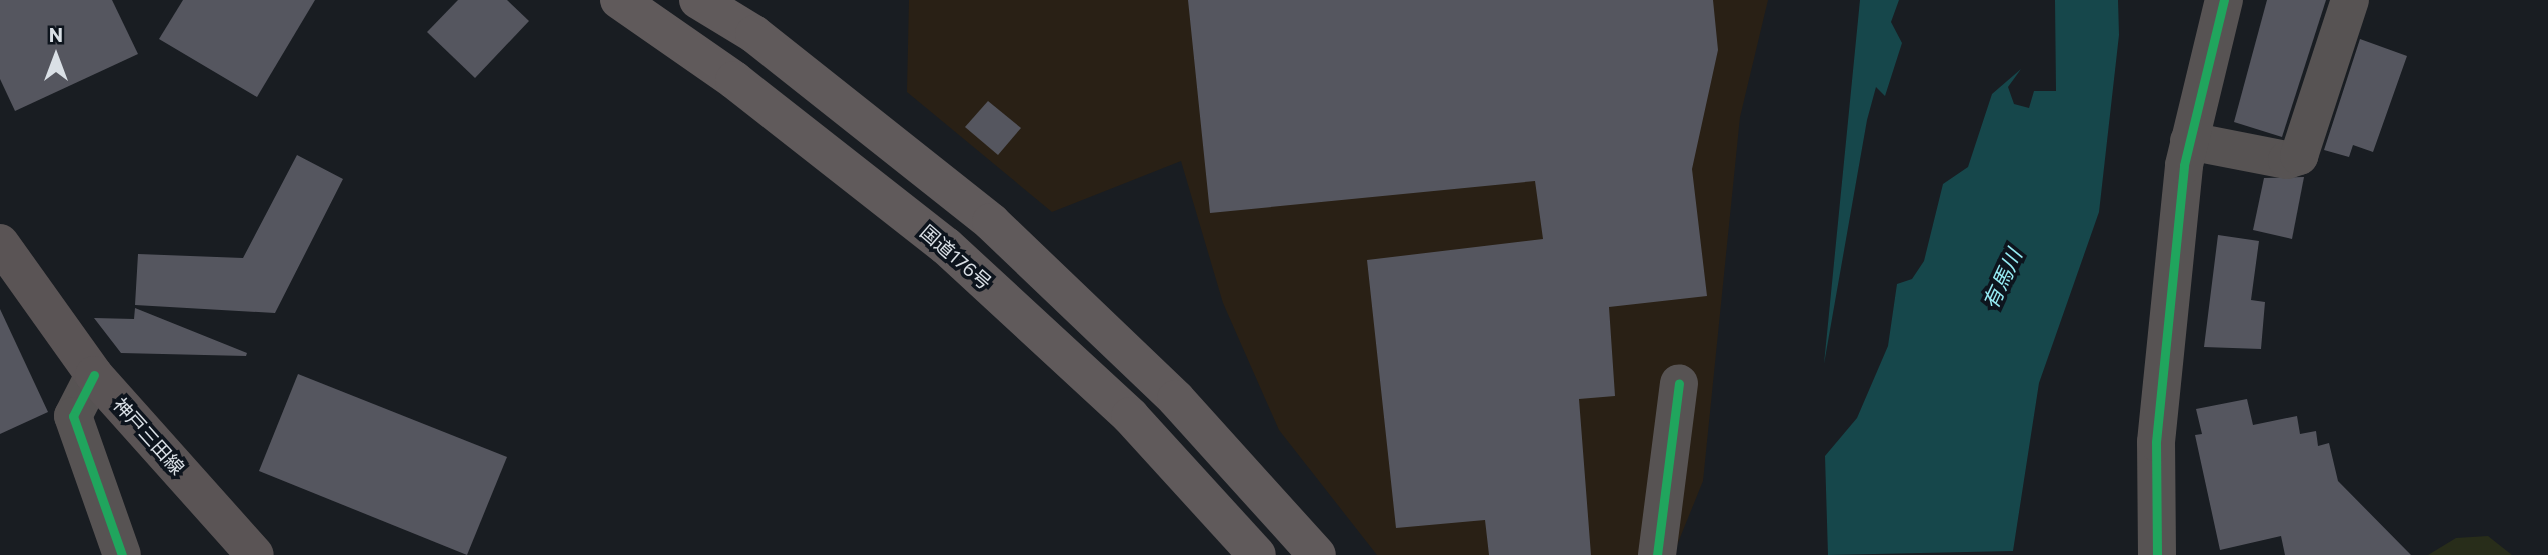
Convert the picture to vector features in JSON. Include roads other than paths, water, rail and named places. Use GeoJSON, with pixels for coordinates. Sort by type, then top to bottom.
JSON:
{"type":"FeatureCollection","features":[{"type":"Feature","properties":{"kind":"highway","name":"国道176号"},"geometry":{"type":"LineString","coordinates":[[619,0],[734,80],[946,246],[1130,416],[1257,555]]}},
{"type":"Feature","properties":{"kind":"highway"},"geometry":{"type":"LineString","coordinates":[[698,0],[754,34],[991,222],[1176,399],[1317,555]]}},
{"type":"Feature","properties":{"kind":"main road","name":"神戸三田線"},"geometry":{"type":"LineString","coordinates":[[0,243],[94,375],[255,555]]}},
{"type":"Feature","properties":{"kind":"street"},"geometry":{"type":"LineString","coordinates":[[2157,555],[2156,442],[2189,141],[2224,0]]}},
{"type":"Feature","properties":{"kind":"street"},"geometry":{"type":"LineString","coordinates":[[2189,141],[2287,160],[2300,156],[2350,0]]}},
{"type":"Feature","properties":{"kind":"street"},"geometry":{"type":"LineString","coordinates":[[94,375],[73,416],[122,555]]}},
{"type":"Feature","properties":{"kind":"street"},"geometry":{"type":"LineString","coordinates":[[1657,555],[1679,383]]}},
{"type":"Feature","properties":{"kind":"water"},"geometry":{"type":"Polygon","coordinates":[[[1860,0],[1899,0],[1891,22],[1902,43],[1885,96],[1876,87],[1867,120],[1824,364],[1860,0]]]}},
{"type":"Feature","properties":{"kind":"water","name":"有馬川"},"geometry":{"type":"Polygon","coordinates":[[[2055,0],[2118,0],[2119,35],[2099,212],[2039,383],[2013,551],[1828,555],[1825,456],[1857,418],[1888,346],[1897,284],[1912,279],[1924,261],[1943,184],[1968,167],[1992,94],[2021,69],[2008,87],[2014,104],[2029,108],[2034,91],[2056,91],[2055,0]]]}}]}
